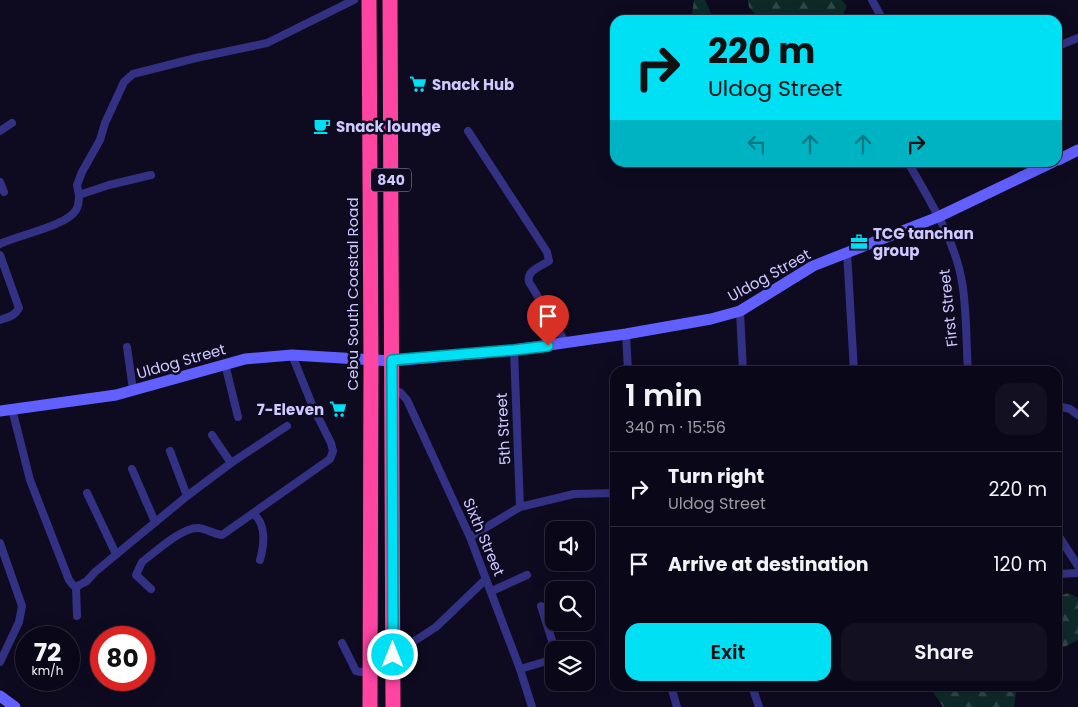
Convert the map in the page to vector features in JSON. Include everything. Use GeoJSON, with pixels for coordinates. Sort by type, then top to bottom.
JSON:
{"type":"FeatureCollection","features":[{"type":"Feature","properties":{"kind":"highway","name":"Cebu South Coastal Road"},"geometry":{"type":"LineString","coordinates":[[369,0],[370,707]]}},
{"type":"Feature","properties":{"kind":"highway","name":"840"},"geometry":{"type":"LineString","coordinates":[[390,0],[393,707]]}},
{"type":"Feature","properties":{"kind":"street"},"geometry":{"type":"LineString","coordinates":[[0,244],[64,220],[76,211],[80,201],[77,184],[100,140],[105,123],[124,82],[133,74],[267,43],[354,0]]}},
{"type":"Feature","properties":{"kind":"street"},"geometry":{"type":"LineString","coordinates":[[872,0],[881,15]]}},
{"type":"Feature","properties":{"kind":"street"},"geometry":{"type":"LineString","coordinates":[[1062,44],[1078,38]]}},
{"type":"Feature","properties":{"kind":"street"},"geometry":{"type":"LineString","coordinates":[[0,131],[12,123]]}},
{"type":"Feature","properties":{"kind":"street"},"geometry":{"type":"LineString","coordinates":[[468,131],[547,252],[549,261],[530,273],[528,282],[566,343]]}},
{"type":"Feature","properties":{"kind":"street"},"geometry":{"type":"LineString","coordinates":[[1062,158],[1078,150]]}},
{"type":"Feature","properties":{"kind":"street","name":"First Street"},"geometry":{"type":"LineString","coordinates":[[911,167],[956,255],[962,282],[968,366]]}},
{"type":"Feature","properties":{"kind":"street","name":"Uldog Street"},"geometry":{"type":"LineString","coordinates":[[6,410],[116,395],[245,359],[292,355],[392,360],[514,350],[626,334],[711,319],[740,311],[813,266],[938,217],[1043,167]]}},
{"type":"Feature","properties":{"kind":"street"},"geometry":{"type":"LineString","coordinates":[[79,195],[109,185],[151,175]]}},
{"type":"Feature","properties":{"kind":"street"},"geometry":{"type":"LineString","coordinates":[[0,182],[4,192]]}},
{"type":"Feature","properties":{"kind":"street"},"geometry":{"type":"LineString","coordinates":[[848,252],[854,366]]}},
{"type":"Feature","properties":{"kind":"street"},"geometry":{"type":"LineString","coordinates":[[0,255],[19,308],[11,316],[0,320]]}},
{"type":"Feature","properties":{"kind":"street"},"geometry":{"type":"LineString","coordinates":[[740,311],[742,366]]}},
{"type":"Feature","properties":{"kind":"street"},"geometry":{"type":"LineString","coordinates":[[626,334],[628,366]]}},
{"type":"Feature","properties":{"kind":"street"},"geometry":{"type":"LineString","coordinates":[[127,347],[133,390]]}},
{"type":"Feature","properties":{"kind":"street","name":"5th Street"},"geometry":{"type":"LineString","coordinates":[[514,350],[520,507]]}},
{"type":"Feature","properties":{"kind":"street"},"geometry":{"type":"LineString","coordinates":[[151,589],[136,575],[142,562],[166,544],[190,529],[199,528],[214,534],[222,534],[330,459],[333,451],[331,443],[313,407],[292,355]]}},
{"type":"Feature","properties":{"kind":"street"},"geometry":{"type":"LineString","coordinates":[[225,364],[238,417]]}},
{"type":"Feature","properties":{"kind":"street","name":"Sixth Street"},"geometry":{"type":"LineString","coordinates":[[392,389],[401,393],[407,400],[470,537],[492,592],[532,707]]}},
{"type":"Feature","properties":{"kind":"street"},"geometry":{"type":"LineString","coordinates":[[1062,407],[1070,409],[1078,415]]}},
{"type":"Feature","properties":{"kind":"street"},"geometry":{"type":"LineString","coordinates":[[6,410],[30,480],[69,580],[76,587],[77,616]]}},
{"type":"Feature","properties":{"kind":"street"},"geometry":{"type":"LineString","coordinates":[[76,587],[87,581],[116,554],[187,496],[231,463],[287,426]]}},
{"type":"Feature","properties":{"kind":"street"},"geometry":{"type":"LineString","coordinates":[[212,435],[231,463]]}},
{"type":"Feature","properties":{"kind":"street"},"geometry":{"type":"LineString","coordinates":[[170,451],[187,496]]}},
{"type":"Feature","properties":{"kind":"street"},"geometry":{"type":"LineString","coordinates":[[132,470],[155,522]]}},
{"type":"Feature","properties":{"kind":"street"},"geometry":{"type":"LineString","coordinates":[[87,493],[116,554]]}},
{"type":"Feature","properties":{"kind":"street"},"geometry":{"type":"LineString","coordinates":[[470,537],[520,507],[574,494],[610,493]]}},
{"type":"Feature","properties":{"kind":"street"},"geometry":{"type":"LineString","coordinates":[[253,514],[260,523],[264,538],[260,560]]}},
{"type":"Feature","properties":{"kind":"street"},"geometry":{"type":"LineString","coordinates":[[1062,541],[1078,566]]}},
{"type":"Feature","properties":{"kind":"street"},"geometry":{"type":"LineString","coordinates":[[0,544],[22,606],[19,622],[0,662]]}},
{"type":"Feature","properties":{"kind":"street"},"geometry":{"type":"LineString","coordinates":[[1062,574],[1078,573]]}},
{"type":"Feature","properties":{"kind":"street"},"geometry":{"type":"LineString","coordinates":[[492,592],[527,575]]}},
{"type":"Feature","properties":{"kind":"street"},"geometry":{"type":"LineString","coordinates":[[393,655],[436,628],[486,579]]}},
{"type":"Feature","properties":{"kind":"street"},"geometry":{"type":"LineString","coordinates":[[541,606],[552,641]]}},
{"type":"Feature","properties":{"kind":"street"},"geometry":{"type":"LineString","coordinates":[[342,643],[356,671],[370,671]]}},
{"type":"Feature","properties":{"kind":"street"},"geometry":{"type":"LineString","coordinates":[[520,669],[545,662]]}},
{"type":"Feature","properties":{"kind":"street"},"geometry":{"type":"LineString","coordinates":[[672,691],[677,707]]}},
{"type":"Feature","properties":{"kind":"street"},"geometry":{"type":"LineString","coordinates":[[753,691],[758,707]]}},
{"type":"Feature","properties":{"kind":"street"},"geometry":{"type":"LineString","coordinates":[[0,696],[15,707]]}},
{"type":"Feature","properties":{"kind":"green space"},"geometry":{"type":"Polygon","coordinates":[[[694,0],[705,0],[712,15],[693,15],[694,0]]]}},
{"type":"Feature","properties":{"kind":"green space"},"geometry":{"type":"Polygon","coordinates":[[[748,0],[842,0],[847,6],[843,15],[756,15],[749,7],[748,0]]]}},
{"type":"Feature","properties":{"kind":"green space"},"geometry":{"type":"Polygon","coordinates":[[[1069,593],[1078,598],[1078,640],[1062,648],[1062,595],[1069,593]]]}},
{"type":"Feature","properties":{"kind":"green space"},"geometry":{"type":"Polygon","coordinates":[[[932,691],[1016,691],[1014,707],[943,707],[932,691]]]}},
{"type":"Feature","properties":{"kind":"place","name":"Snack Hub"},"geometry":{"type":"Point","coordinates":[418,84]}},
{"type":"Feature","properties":{"kind":"place","name":"Snack lounge"},"geometry":{"type":"Point","coordinates":[322,126]}},
{"type":"Feature","properties":{"kind":"place","name":"TCG tanchan group"},"geometry":{"type":"Point","coordinates":[859,242]}},
{"type":"Feature","properties":{"kind":"place","name":"7-Eleven"},"geometry":{"type":"Point","coordinates":[338,409]}},
{"type":"Feature","properties":{"kind":"route"},"geometry":{"type":"LineString","coordinates":[[393,655],[392,360],[548,346]]}}]}
